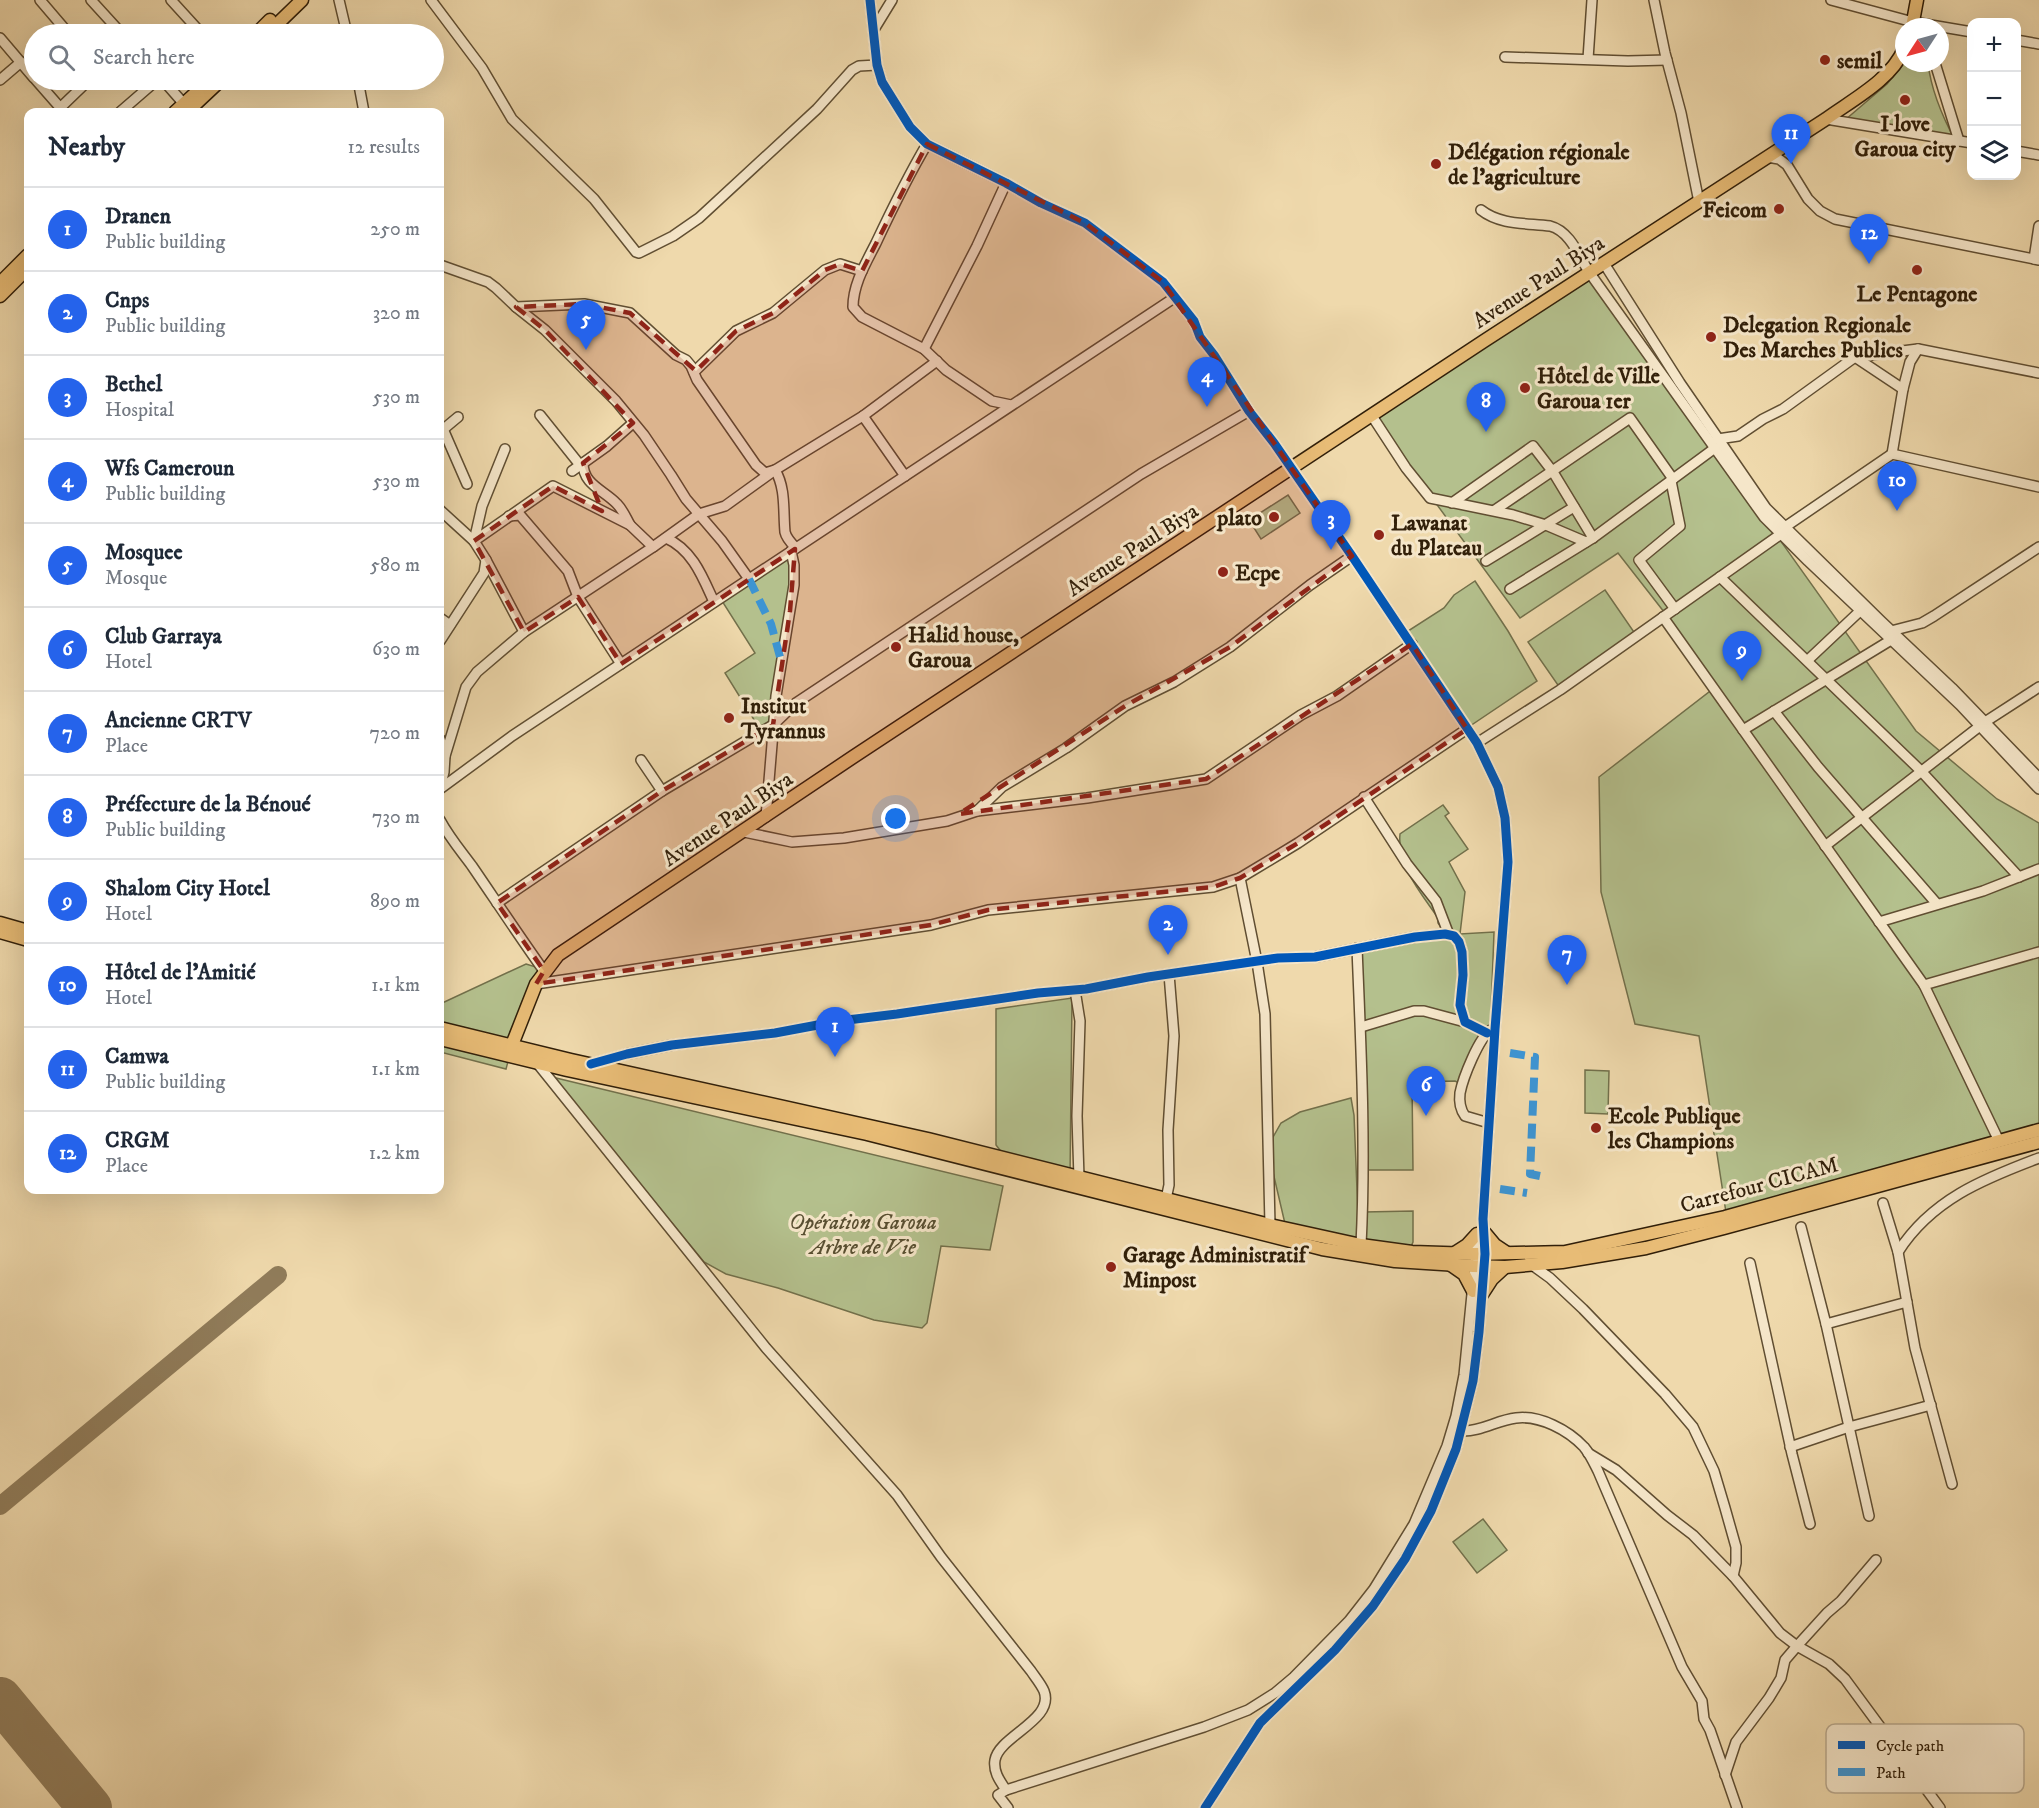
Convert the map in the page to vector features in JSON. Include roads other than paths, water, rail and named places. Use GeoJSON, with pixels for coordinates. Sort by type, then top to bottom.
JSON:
{"type":"FeatureCollection","features":[{"type":"Feature","properties":{"kind":"main road"},"geometry":{"type":"LineString","coordinates":[[266,24],[290,0]]}},
{"type":"Feature","properties":{"kind":"main road"},"geometry":{"type":"LineString","coordinates":[[277,24],[302,0]]}},
{"type":"Feature","properties":{"kind":"main road"},"geometry":{"type":"LineString","coordinates":[[1917,0],[1918,18]]}},
{"type":"Feature","properties":{"kind":"main road","name":"Avenue Paul Biya"},"geometry":{"type":"LineString","coordinates":[[513,1052],[536,984],[544,970],[558,955],[1589,272],[1826,119],[1879,80],[1895,63]]}},
{"type":"Feature","properties":{"kind":"main road"},"geometry":{"type":"LineString","coordinates":[[184,108],[201,90]]}},
{"type":"Feature","properties":{"kind":"main road"},"geometry":{"type":"LineString","coordinates":[[185,108],[208,90]]}},
{"type":"Feature","properties":{"kind":"main road"},"geometry":{"type":"LineString","coordinates":[[0,283],[24,259]]}},
{"type":"Feature","properties":{"kind":"main road"},"geometry":{"type":"LineString","coordinates":[[0,296],[24,272]]}},
{"type":"Feature","properties":{"kind":"main road"},"geometry":{"type":"LineString","coordinates":[[0,923],[24,930]]}},
{"type":"Feature","properties":{"kind":"main road"},"geometry":{"type":"LineString","coordinates":[[0,932],[24,939]]}},
{"type":"Feature","properties":{"kind":"main road"},"geometry":{"type":"LineString","coordinates":[[522,1026],[531,1051]]}},
{"type":"Feature","properties":{"kind":"main road"},"geometry":{"type":"LineString","coordinates":[[444,1029],[513,1052],[537,1063],[867,1134],[1322,1249],[1383,1259],[1479,1260],[1505,1267],[1562,1262],[1646,1248],[2039,1142]]}},
{"type":"Feature","properties":{"kind":"main road"},"geometry":{"type":"LineString","coordinates":[[444,1040],[513,1052],[531,1051],[809,1111],[1270,1225],[1361,1245],[1452,1259],[1477,1293],[1505,1267]]}},
{"type":"Feature","properties":{"kind":"main road","name":"Carrefour CICAM"},"geometry":{"type":"LineString","coordinates":[[1479,1260],[1508,1254],[1565,1252],[1725,1217],[2039,1130]]}},
{"type":"Feature","properties":{"kind":"main road"},"geometry":{"type":"LineString","coordinates":[[1452,1259],[1481,1233],[1508,1254]]}},
{"type":"Feature","properties":{"kind":"street"},"geometry":{"type":"LineString","coordinates":[[40,0],[60,24]]}},
{"type":"Feature","properties":{"kind":"street"},"geometry":{"type":"LineString","coordinates":[[91,0],[113,24]]}},
{"type":"Feature","properties":{"kind":"street"},"geometry":{"type":"LineString","coordinates":[[171,0],[193,24]]}},
{"type":"Feature","properties":{"kind":"street"},"geometry":{"type":"LineString","coordinates":[[339,0],[345,24]]}},
{"type":"Feature","properties":{"kind":"street"},"geometry":{"type":"LineString","coordinates":[[430,0],[482,68],[512,119],[594,199],[639,253],[673,236],[699,218],[817,110],[852,70],[860,66],[877,65]]}},
{"type":"Feature","properties":{"kind":"street"},"geometry":{"type":"LineString","coordinates":[[870,0],[877,65],[882,82],[910,127],[927,144],[1085,223],[1163,282],[1194,321],[1200,338],[1352,556],[1477,743],[1498,787],[1505,818],[1508,862],[1491,1031],[1489,1123],[1473,1381],[1461,1431],[1431,1510],[1405,1559],[1378,1598],[1335,1650],[1248,1737],[1204,1808]]}},
{"type":"Feature","properties":{"kind":"street"},"geometry":{"type":"LineString","coordinates":[[873,31],[892,0]]}},
{"type":"Feature","properties":{"kind":"street"},"geometry":{"type":"LineString","coordinates":[[1588,59],[1592,0]]}},
{"type":"Feature","properties":{"kind":"street"},"geometry":{"type":"LineString","coordinates":[[1654,0],[1681,112],[1699,202]]}},
{"type":"Feature","properties":{"kind":"street"},"geometry":{"type":"LineString","coordinates":[[1831,0],[1895,18]]}},
{"type":"Feature","properties":{"kind":"street"},"geometry":{"type":"LineString","coordinates":[[1949,29],[1967,31]]}},
{"type":"Feature","properties":{"kind":"street"},"geometry":{"type":"LineString","coordinates":[[0,38],[24,66]]}},
{"type":"Feature","properties":{"kind":"street"},"geometry":{"type":"LineString","coordinates":[[2021,41],[2039,44]]}},
{"type":"Feature","properties":{"kind":"street"},"geometry":{"type":"LineString","coordinates":[[1505,57],[1667,60]]}},
{"type":"Feature","properties":{"kind":"street"},"geometry":{"type":"LineString","coordinates":[[0,80],[21,62]]}},
{"type":"Feature","properties":{"kind":"street"},"geometry":{"type":"LineString","coordinates":[[1938,72],[1959,141]]}},
{"type":"Feature","properties":{"kind":"street"},"geometry":{"type":"LineString","coordinates":[[45,90],[60,108]]}},
{"type":"Feature","properties":{"kind":"street"},"geometry":{"type":"LineString","coordinates":[[64,108],[80,90]]}},
{"type":"Feature","properties":{"kind":"street"},"geometry":{"type":"LineString","coordinates":[[125,108],[145,90]]}},
{"type":"Feature","properties":{"kind":"street"},"geometry":{"type":"LineString","coordinates":[[169,90],[181,108]]}},
{"type":"Feature","properties":{"kind":"street"},"geometry":{"type":"LineString","coordinates":[[360,90],[363,108]]}},
{"type":"Feature","properties":{"kind":"street"},"geometry":{"type":"LineString","coordinates":[[1826,119],[1967,142]]}},
{"type":"Feature","properties":{"kind":"street"},"geometry":{"type":"LineString","coordinates":[[1786,165],[1788,143]]}},
{"type":"Feature","properties":{"kind":"street"},"geometry":{"type":"LineString","coordinates":[[927,144],[891,208],[862,271],[853,294],[853,307],[862,317],[924,349],[964,384],[992,401],[1011,405]]}},
{"type":"Feature","properties":{"kind":"street"},"geometry":{"type":"LineString","coordinates":[[2021,152],[2039,155]]}},
{"type":"Feature","properties":{"kind":"street"},"geometry":{"type":"LineString","coordinates":[[1767,157],[1779,159],[1786,165],[1808,199],[1820,211],[1835,219],[2037,259],[2039,226]]}},
{"type":"Feature","properties":{"kind":"street"},"geometry":{"type":"LineString","coordinates":[[924,349],[977,246],[1006,183]]}},
{"type":"Feature","properties":{"kind":"street"},"geometry":{"type":"LineString","coordinates":[[1481,210],[1501,221],[1558,228],[1564,233],[1589,272],[1717,444],[1731,457],[1783,530],[1860,611],[1891,635]]}},
{"type":"Feature","properties":{"kind":"street"},"geometry":{"type":"LineString","coordinates":[[694,372],[736,331],[773,313],[825,270],[840,264],[862,271]]}},
{"type":"Feature","properties":{"kind":"street"},"geometry":{"type":"LineString","coordinates":[[1605,265],[1764,517],[1783,530],[2039,778]]}},
{"type":"Feature","properties":{"kind":"street"},"geometry":{"type":"LineString","coordinates":[[444,266],[488,282],[553,338],[616,401],[686,499],[722,541],[749,579]]}},
{"type":"Feature","properties":{"kind":"street"},"geometry":{"type":"LineString","coordinates":[[444,786],[512,736],[1174,298]]}},
{"type":"Feature","properties":{"kind":"street"},"geometry":{"type":"LineString","coordinates":[[516,307],[584,304],[630,313],[676,355],[686,360],[697,380],[756,465],[765,473],[775,470]]}},
{"type":"Feature","properties":{"kind":"street"},"geometry":{"type":"LineString","coordinates":[[1477,743],[1560,690],[1892,454],[1903,389],[1910,362],[1918,349]]}},
{"type":"Feature","properties":{"kind":"street"},"geometry":{"type":"LineString","coordinates":[[1510,589],[1589,540],[1717,444],[1738,436],[1783,409],[1855,357],[1918,349],[2039,373]]}},
{"type":"Feature","properties":{"kind":"street"},"geometry":{"type":"LineString","coordinates":[[1855,357],[1903,389]]}},
{"type":"Feature","properties":{"kind":"street"},"geometry":{"type":"LineString","coordinates":[[444,771],[445,756],[470,680],[524,632],[653,548],[699,514],[725,506],[775,470],[863,416],[937,361]]}},
{"type":"Feature","properties":{"kind":"street"},"geometry":{"type":"LineString","coordinates":[[497,903],[662,791],[773,725],[796,703],[1132,480],[1249,411]]}},
{"type":"Feature","properties":{"kind":"street"},"geometry":{"type":"LineString","coordinates":[[540,415],[586,477],[616,503],[630,525],[653,548]]}},
{"type":"Feature","properties":{"kind":"street"},"geometry":{"type":"LineString","coordinates":[[863,416],[905,476]]}},
{"type":"Feature","properties":{"kind":"street"},"geometry":{"type":"LineString","coordinates":[[1372,416],[1406,468],[1430,498],[1495,510],[1589,540]]}},
{"type":"Feature","properties":{"kind":"street"},"geometry":{"type":"LineString","coordinates":[[444,428],[458,417]]}},
{"type":"Feature","properties":{"kind":"street"},"geometry":{"type":"LineString","coordinates":[[1495,510],[1630,418],[1672,480],[1680,526],[1639,560],[1675,609]]}},
{"type":"Feature","properties":{"kind":"street"},"geometry":{"type":"LineString","coordinates":[[578,466],[607,446],[633,423]]}},
{"type":"Feature","properties":{"kind":"street"},"geometry":{"type":"LineString","coordinates":[[444,436],[467,484]]}},
{"type":"Feature","properties":{"kind":"street"},"geometry":{"type":"LineString","coordinates":[[1731,457],[1733,442],[1738,436]]}},
{"type":"Feature","properties":{"kind":"street"},"geometry":{"type":"LineString","coordinates":[[1452,503],[1533,446],[1553,472],[1574,507],[1589,540]]}},
{"type":"Feature","properties":{"kind":"street"},"geometry":{"type":"LineString","coordinates":[[474,541],[482,506],[505,449]]}},
{"type":"Feature","properties":{"kind":"street"},"geometry":{"type":"LineString","coordinates":[[1892,454],[2039,487]]}},
{"type":"Feature","properties":{"kind":"street"},"geometry":{"type":"LineString","coordinates":[[766,817],[773,725],[794,585],[793,549],[785,533],[786,520],[782,486],[775,470]]}},
{"type":"Feature","properties":{"kind":"street"},"geometry":{"type":"LineString","coordinates":[[474,541],[553,486],[630,525]]}},
{"type":"Feature","properties":{"kind":"street"},"geometry":{"type":"LineString","coordinates":[[1486,561],[1574,507]]}},
{"type":"Feature","properties":{"kind":"street"},"geometry":{"type":"LineString","coordinates":[[444,514],[474,541],[524,632]]}},
{"type":"Feature","properties":{"kind":"street"},"geometry":{"type":"LineString","coordinates":[[507,517],[520,515],[568,571],[578,597],[621,664]]}},
{"type":"Feature","properties":{"kind":"street"},"geometry":{"type":"LineString","coordinates":[[666,538],[676,543],[693,560],[714,602]]}},
{"type":"Feature","properties":{"kind":"street"},"geometry":{"type":"LineString","coordinates":[[1743,730],[1891,635],[1934,616],[2039,547]]}},
{"type":"Feature","properties":{"kind":"street"},"geometry":{"type":"LineString","coordinates":[[977,811],[1002,788],[1066,748],[1125,706],[1174,682],[1230,646],[1352,556]]}},
{"type":"Feature","properties":{"kind":"street"},"geometry":{"type":"LineString","coordinates":[[444,635],[484,573],[486,560]]}},
{"type":"Feature","properties":{"kind":"street"},"geometry":{"type":"LineString","coordinates":[[1720,577],[1921,771],[2019,877]]}},
{"type":"Feature","properties":{"kind":"street"},"geometry":{"type":"LineString","coordinates":[[1808,660],[1860,611]]}},
{"type":"Feature","properties":{"kind":"street"},"geometry":{"type":"LineString","coordinates":[[1663,617],[1924,985],[1999,1141]]}},
{"type":"Feature","properties":{"kind":"street"},"geometry":{"type":"LineString","coordinates":[[444,621],[450,625]]}},
{"type":"Feature","properties":{"kind":"street"},"geometry":{"type":"LineString","coordinates":[[744,832],[801,842],[904,829],[946,821],[977,811],[1086,798],[1206,779],[1301,715],[1337,696],[1412,644]]}},
{"type":"Feature","properties":{"kind":"street"},"geometry":{"type":"LineString","coordinates":[[1825,846],[1982,724],[2039,687]]}},
{"type":"Feature","properties":{"kind":"street"},"geometry":{"type":"LineString","coordinates":[[1774,711],[1818,767],[1937,904]]}},
{"type":"Feature","properties":{"kind":"street"},"geometry":{"type":"LineString","coordinates":[[1982,724],[2039,789]]}},
{"type":"Feature","properties":{"kind":"street"},"geometry":{"type":"LineString","coordinates":[[536,984],[922,927],[988,910],[1213,886],[1240,878],[1298,843],[1467,729]]}},
{"type":"Feature","properties":{"kind":"street"},"geometry":{"type":"LineString","coordinates":[[641,760],[662,791]]}},
{"type":"Feature","properties":{"kind":"street"},"geometry":{"type":"LineString","coordinates":[[1364,797],[1407,864],[1436,901],[1449,934],[1459,942],[1463,975],[1460,1005],[1465,1022]]}},
{"type":"Feature","properties":{"kind":"street"},"geometry":{"type":"LineString","coordinates":[[444,828],[544,970]]}},
{"type":"Feature","properties":{"kind":"street"},"geometry":{"type":"LineString","coordinates":[[1879,922],[1983,891],[2039,869]]}},
{"type":"Feature","properties":{"kind":"street"},"geometry":{"type":"LineString","coordinates":[[1240,878],[1265,1014],[1270,1225]]}},
{"type":"Feature","properties":{"kind":"street"},"geometry":{"type":"LineString","coordinates":[[591,1064],[672,1045],[775,1033],[839,1021],[1038,993],[1075,990],[1278,958],[1315,957],[1415,937],[1449,934]]}},
{"type":"Feature","properties":{"kind":"street"},"geometry":{"type":"LineString","coordinates":[[1357,948],[1364,1131],[1361,1245]]}},
{"type":"Feature","properties":{"kind":"street"},"geometry":{"type":"LineString","coordinates":[[1924,985],[2039,952]]}},
{"type":"Feature","properties":{"kind":"street"},"geometry":{"type":"LineString","coordinates":[[1166,1199],[1169,1185],[1168,1130],[1174,1036],[1169,974]]}},
{"type":"Feature","properties":{"kind":"street"},"geometry":{"type":"LineString","coordinates":[[1075,990],[1080,1021],[1077,1116],[1079,1178]]}},
{"type":"Feature","properties":{"kind":"street"},"geometry":{"type":"LineString","coordinates":[[1361,1028],[1414,1011],[1425,1011],[1491,1031]]}},
{"type":"Feature","properties":{"kind":"street"},"geometry":{"type":"LineString","coordinates":[[1489,1123],[1465,1116],[1460,1104],[1460,1093],[1473,1060],[1491,1031]]}},
{"type":"Feature","properties":{"kind":"street"},"geometry":{"type":"LineString","coordinates":[[537,1063],[766,1348],[897,1495],[936,1550],[1044,1690],[1045,1696],[1041,1710],[1029,1725],[1001,1748],[995,1760],[996,1773],[1008,1808]]}},
{"type":"Feature","properties":{"kind":"street"},"geometry":{"type":"LineString","coordinates":[[1898,1252],[1907,1237],[1935,1208],[1958,1192],[2039,1158]]}},
{"type":"Feature","properties":{"kind":"street"},"geometry":{"type":"LineString","coordinates":[[1883,1203],[1898,1252],[1915,1348],[1952,1484]]}},
{"type":"Feature","properties":{"kind":"street"},"geometry":{"type":"LineString","coordinates":[[1801,1227],[1826,1324],[1869,1516]]}},
{"type":"Feature","properties":{"kind":"street"},"geometry":{"type":"LineString","coordinates":[[1750,1263],[1790,1447],[1810,1524]]}},
{"type":"Feature","properties":{"kind":"street"},"geometry":{"type":"LineString","coordinates":[[1532,1264],[1576,1302],[1665,1394],[1693,1427],[1714,1471],[1736,1547],[1733,1576]]}},
{"type":"Feature","properties":{"kind":"street"},"geometry":{"type":"LineString","coordinates":[[1002,1793],[1204,1727],[1248,1710],[1275,1693],[1321,1652],[1374,1589],[1414,1524],[1455,1449],[1456,1416],[1477,1293]]}},
{"type":"Feature","properties":{"kind":"street"},"geometry":{"type":"LineString","coordinates":[[1826,1324],[1907,1302]]}},
{"type":"Feature","properties":{"kind":"street"},"geometry":{"type":"LineString","coordinates":[[1790,1447],[1849,1426],[1931,1405]]}},
{"type":"Feature","properties":{"kind":"street"},"geometry":{"type":"LineString","coordinates":[[1461,1431],[1473,1431],[1515,1418],[1542,1420],[1570,1436],[1588,1453],[1682,1667],[1702,1701],[1704,1719],[1710,1730],[1737,1808]]}},
{"type":"Feature","properties":{"kind":"street"},"geometry":{"type":"LineString","coordinates":[[1588,1453],[1603,1460],[1693,1535],[1733,1576],[1779,1634],[1829,1664],[1845,1679],[1878,1724]]}},
{"type":"Feature","properties":{"kind":"street"},"geometry":{"type":"LineString","coordinates":[[1725,1775],[1736,1742],[1769,1698],[1780,1678],[1785,1660],[1876,1560]]}},
{"type":"Feature","properties":{"kind":"street"},"geometry":{"type":"LineString","coordinates":[[1929,1793],[1940,1808]]}},
{"type":"Feature","properties":{"kind":"place","name":"semil"},"geometry":{"type":"Point","coordinates":[1825,60]}},
{"type":"Feature","properties":{"kind":"place","name":"I love Garoua city"},"geometry":{"type":"Point","coordinates":[1905,100]}},
{"type":"Feature","properties":{"kind":"place","name":"Délégation régionale de l'agriculture"},"geometry":{"type":"Point","coordinates":[1436,164]}},
{"type":"Feature","properties":{"kind":"place","name":"Camwa"},"geometry":{"type":"Point","coordinates":[1791,164]}},
{"type":"Feature","properties":{"kind":"place","name":"Feicom"},"geometry":{"type":"Point","coordinates":[1779,209]}},
{"type":"Feature","properties":{"kind":"place","name":"CRGM"},"geometry":{"type":"Point","coordinates":[1869,264]}},
{"type":"Feature","properties":{"kind":"place","name":"Le Pentagone"},"geometry":{"type":"Point","coordinates":[1917,270]}},
{"type":"Feature","properties":{"kind":"place","name":"Delegation Regionale Des Marches Publics"},"geometry":{"type":"Point","coordinates":[1711,337]}},
{"type":"Feature","properties":{"kind":"place","name":"Mosquee"},"geometry":{"type":"Point","coordinates":[586,350]}},
{"type":"Feature","properties":{"kind":"place","name":"Hôtel de Ville Garoua 1er"},"geometry":{"type":"Point","coordinates":[1525,388]}},
{"type":"Feature","properties":{"kind":"place","name":"Wfs Cameroun"},"geometry":{"type":"Point","coordinates":[1207,407]}},
{"type":"Feature","properties":{"kind":"place","name":"Préfecture de la Bénoué"},"geometry":{"type":"Point","coordinates":[1486,432]}},
{"type":"Feature","properties":{"kind":"place","name":"Hôtel de l'Amitié"},"geometry":{"type":"Point","coordinates":[1897,511]}},
{"type":"Feature","properties":{"kind":"place","name":"plato"},"geometry":{"type":"Point","coordinates":[1274,517]}},
{"type":"Feature","properties":{"kind":"place","name":"Lawanat du Plateau"},"geometry":{"type":"Point","coordinates":[1379,535]}},
{"type":"Feature","properties":{"kind":"place","name":"Bethel"},"geometry":{"type":"Point","coordinates":[1331,550]}},
{"type":"Feature","properties":{"kind":"place","name":"Ecpe"},"geometry":{"type":"Point","coordinates":[1223,572]}},
{"type":"Feature","properties":{"kind":"place","name":"Halid house, Garoua"},"geometry":{"type":"Point","coordinates":[896,647]}},
{"type":"Feature","properties":{"kind":"place","name":"Shalom City Hotel"},"geometry":{"type":"Point","coordinates":[1742,681]}},
{"type":"Feature","properties":{"kind":"place","name":"Institut Tyrannus"},"geometry":{"type":"Point","coordinates":[729,718]}},
{"type":"Feature","properties":{"kind":"place","name":"Cnps"},"geometry":{"type":"Point","coordinates":[1168,955]}},
{"type":"Feature","properties":{"kind":"place","name":"Ancienne CRTV"},"geometry":{"type":"Point","coordinates":[1567,985]}},
{"type":"Feature","properties":{"kind":"place","name":"Dranen"},"geometry":{"type":"Point","coordinates":[835,1057]}},
{"type":"Feature","properties":{"kind":"place","name":"Club Garraya"},"geometry":{"type":"Point","coordinates":[1426,1116]}},
{"type":"Feature","properties":{"kind":"place","name":"Ecole Publique les Champions"},"geometry":{"type":"Point","coordinates":[1596,1128]}},
{"type":"Feature","properties":{"kind":"place","name":"Garage Administratif Minpost"},"geometry":{"type":"Point","coordinates":[1111,1267]}},
{"type":"Feature","properties":{"kind":"park label","name":"Opération Garoua Arbre de Vie"},"geometry":{"type":"Point","coordinates":[863,1234]}}]}
